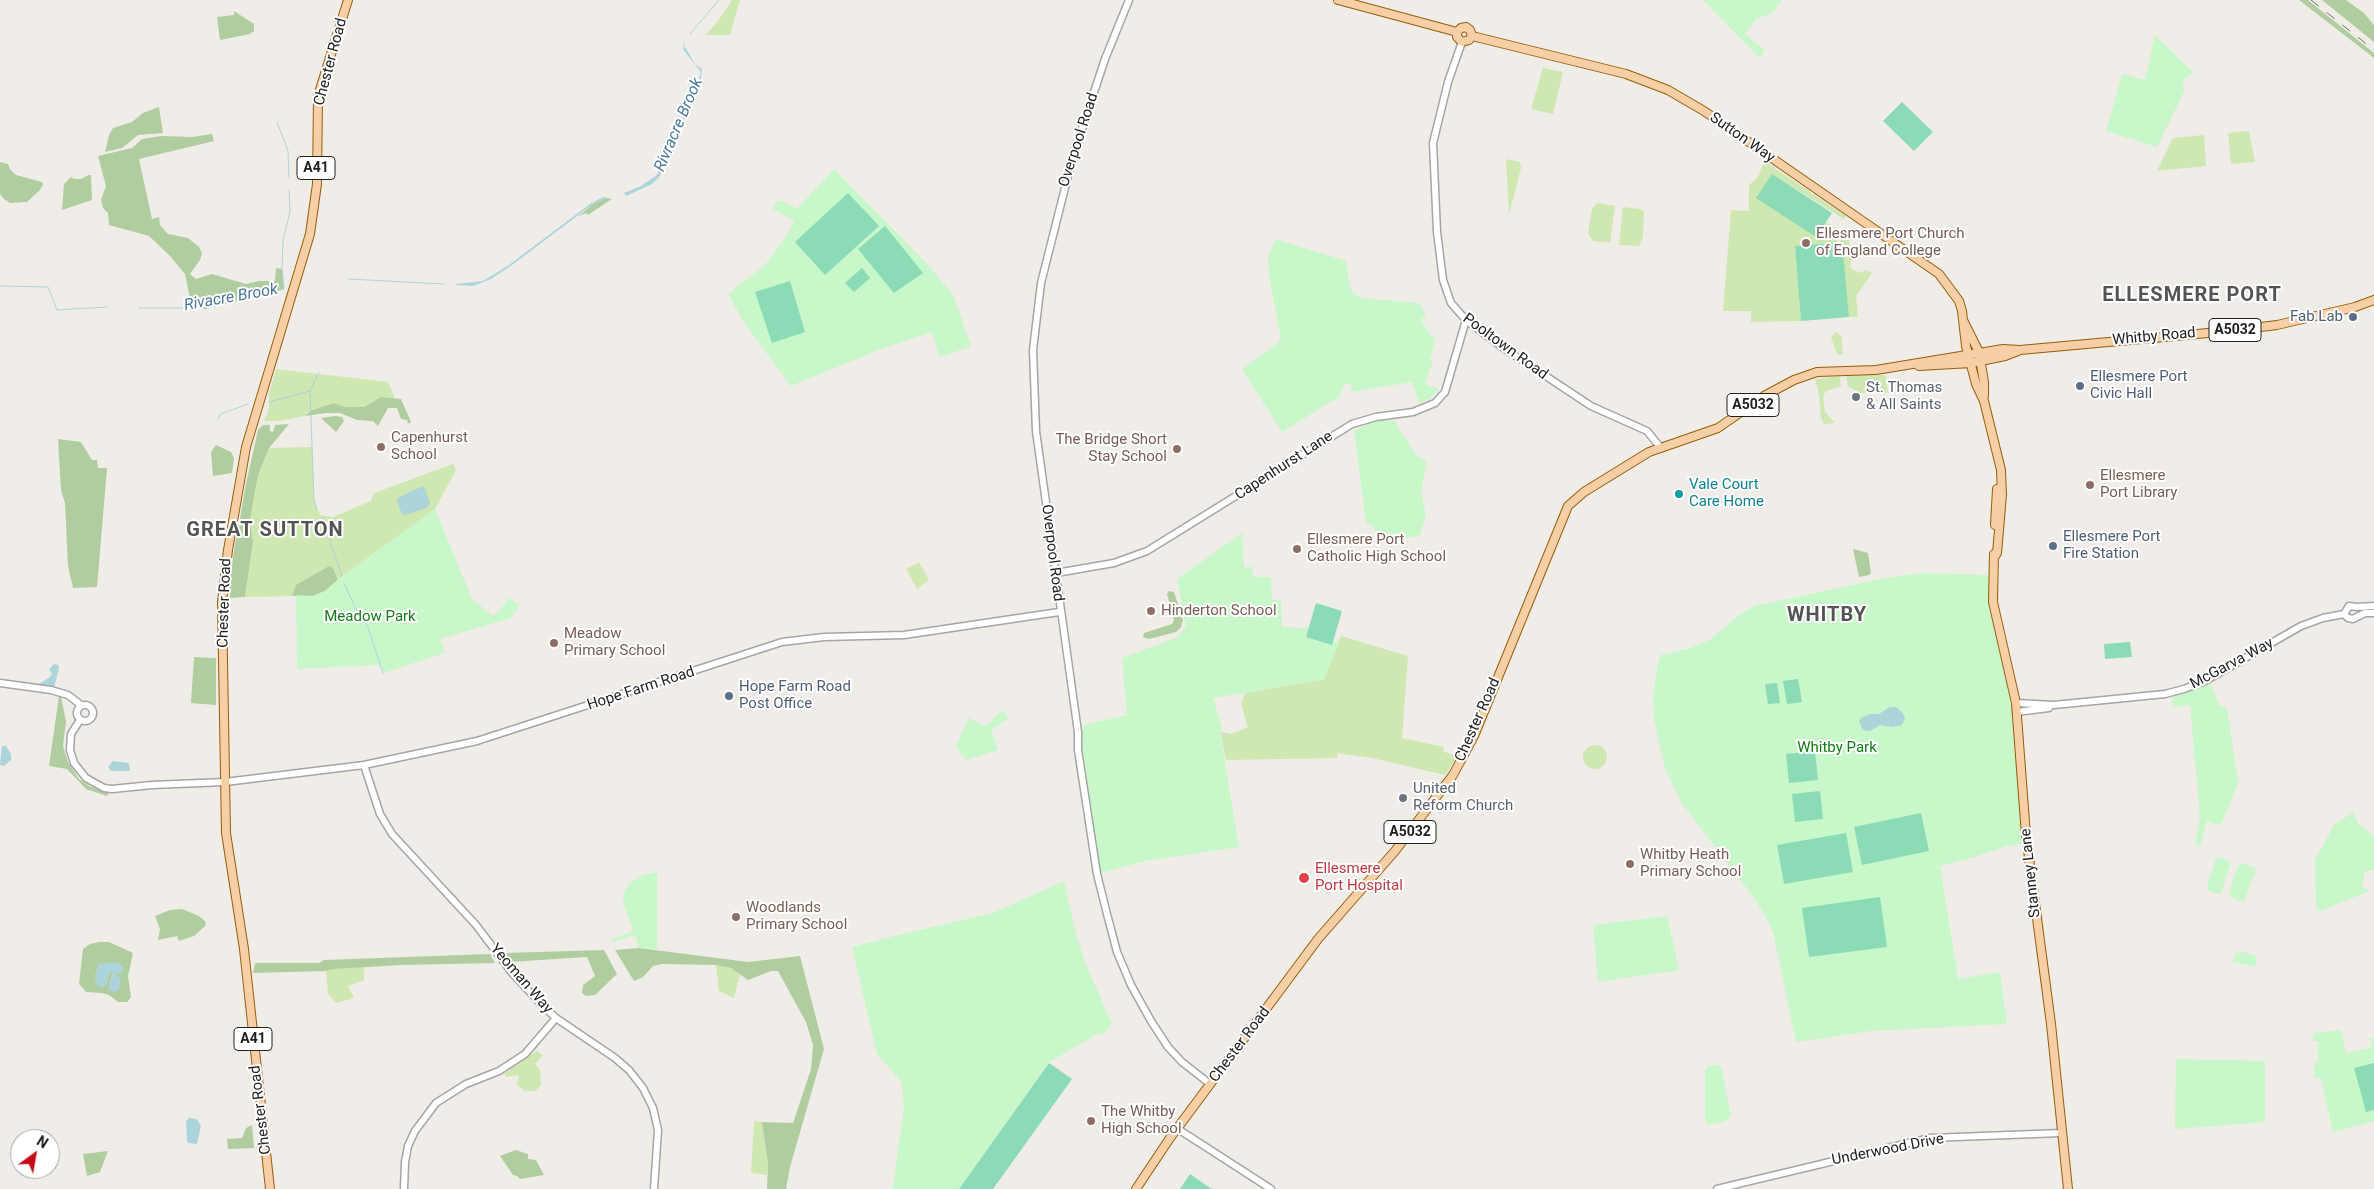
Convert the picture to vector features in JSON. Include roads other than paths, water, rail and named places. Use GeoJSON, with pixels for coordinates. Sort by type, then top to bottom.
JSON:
{"type":"FeatureCollection","features":[{"type":"Feature","properties":{"kind":"main road","name":"Chester Road"},"geometry":{"type":"LineString","coordinates":[[270,1189],[244,949],[226,833],[222,602],[232,523],[246,447],[310,234],[317,184],[318,96],[348,0]]}},
{"type":"Feature","properties":{"kind":"main road"},"geometry":{"type":"LineString","coordinates":[[1338,0],[1457,32]]}},
{"type":"Feature","properties":{"kind":"main road"},"geometry":{"type":"LineString","coordinates":[[1466,27],[1470,30],[1472,36],[1469,40],[1462,42],[1457,37],[1457,32],[1461,28],[1466,27]]}},
{"type":"Feature","properties":{"kind":"main road","name":"Sutton Way"},"geometry":{"type":"LineString","coordinates":[[1472,36],[1626,74],[1658,86],[1684,99],[1846,208],[1939,274],[1958,301],[1963,320],[1979,352]]}},
{"type":"Feature","properties":{"kind":"main road","name":"Whitby Road"},"geometry":{"type":"LineString","coordinates":[[1718,428],[1764,396],[1794,380],[1817,372],[1876,370],[1910,366],[2003,349],[2020,350],[2276,325],[2355,307],[2374,300]]}},
{"type":"Feature","properties":{"kind":"main road","name":"Sutton Way"},"geometry":{"type":"LineString","coordinates":[[1963,320],[1968,354]]}},
{"type":"Feature","properties":{"kind":"main road","name":"Whitby Road"},"geometry":{"type":"LineString","coordinates":[[1910,366],[1971,363],[2005,356],[2020,350]]}},
{"type":"Feature","properties":{"kind":"main road","name":"Stanney Lane"},"geometry":{"type":"LineString","coordinates":[[1979,352],[1984,382],[1984,400]]}},
{"type":"Feature","properties":{"kind":"main road","name":"Stanney Lane"},"geometry":{"type":"LineString","coordinates":[[1968,354],[1984,400],[2001,470],[2002,495],[1997,553],[1994,558]]}},
{"type":"Feature","properties":{"kind":"main road","name":"Chester Road"},"geometry":{"type":"LineString","coordinates":[[1136,1189],[1210,1084],[1234,1055],[1320,936],[1395,851],[1453,775],[1474,736],[1568,506],[1584,492],[1622,467],[1660,447],[1695,438],[1718,428]]}},
{"type":"Feature","properties":{"kind":"main road","name":"Stanney Lane"},"geometry":{"type":"LineString","coordinates":[[1993,443],[1998,491],[1995,506],[1993,602],[2016,703],[2026,834],[2051,1024],[2068,1189]]}},
{"type":"Feature","properties":{"kind":"street","name":"Overpool Road"},"geometry":{"type":"LineString","coordinates":[[1129,0],[1105,59],[1065,180],[1042,275],[1036,313],[1033,382],[1036,432],[1056,572],[1059,612],[1098,874],[1117,952],[1131,985],[1168,1046],[1188,1068],[1210,1084]]}},
{"type":"Feature","properties":{"kind":"street","name":"Pooltown Road"},"geometry":{"type":"LineString","coordinates":[[1462,42],[1444,98],[1434,143],[1433,160],[1434,200],[1442,280],[1451,303],[1466,320],[1527,365],[1591,406],[1648,431],[1660,447]]}},
{"type":"Feature","properties":{"kind":"street","name":"Capenhurst Lane"},"geometry":{"type":"LineString","coordinates":[[1056,572],[1114,563],[1147,552],[1352,424],[1376,417],[1413,412],[1435,403],[1445,392],[1466,320]]}},
{"type":"Feature","properties":{"kind":"street"},"geometry":{"type":"LineString","coordinates":[[2374,606],[2357,608],[2349,606],[2344,614],[2350,619],[2365,613],[2374,613]]}},
{"type":"Feature","properties":{"kind":"street"},"geometry":{"type":"LineString","coordinates":[[2357,608],[2357,617]]}},
{"type":"Feature","properties":{"kind":"street","name":"Hope Farm Road"},"geometry":{"type":"LineString","coordinates":[[80,720],[71,734],[70,750],[74,763],[86,778],[104,788],[224,782],[364,765],[441,750],[501,734],[782,642],[824,637],[904,635],[1059,612]]}},
{"type":"Feature","properties":{"kind":"street","name":"McGarva Way"},"geometry":{"type":"LineString","coordinates":[[2016,703],[2054,705],[2165,694],[2184,689],[2204,681],[2301,626],[2323,618],[2344,614]]}},
{"type":"Feature","properties":{"kind":"street"},"geometry":{"type":"LineString","coordinates":[[0,683],[60,692],[68,695],[81,705],[88,705],[94,713],[89,721],[80,720],[77,712],[81,705]]}},
{"type":"Feature","properties":{"kind":"street","name":"McGarva Way"},"geometry":{"type":"LineString","coordinates":[[2016,712],[2047,708],[2054,705]]}},
{"type":"Feature","properties":{"kind":"street","name":"Yeoman Way"},"geometry":{"type":"LineString","coordinates":[[364,765],[376,806],[392,834],[476,925],[530,992],[556,1018],[615,1058],[629,1070],[643,1088],[653,1108],[658,1130],[654,1189]]}},
{"type":"Feature","properties":{"kind":"street"},"geometry":{"type":"LineString","coordinates":[[404,1189],[405,1162],[408,1146],[415,1131],[436,1104],[466,1084],[499,1071],[525,1054],[556,1018]]}},
{"type":"Feature","properties":{"kind":"street"},"geometry":{"type":"LineString","coordinates":[[1178,1129],[1271,1189]]}},
{"type":"Feature","properties":{"kind":"street","name":"Underwood Drive"},"geometry":{"type":"LineString","coordinates":[[1717,1189],[1930,1138],[2061,1133]]}},
{"type":"Feature","properties":{"kind":"water"},"geometry":{"type":"Polygon","coordinates":[[[685,47],[695,64],[702,69],[700,88],[690,104],[682,126],[671,145],[660,176],[652,184],[626,196],[624,193],[641,186],[657,175],[668,146],[697,87],[701,72],[683,49],[685,47]]]}},
{"type":"Feature","properties":{"kind":"water"},"geometry":{"type":"Polygon","coordinates":[[[603,197],[612,199],[604,199],[593,204],[491,279],[473,286],[455,285],[483,281],[509,265],[590,204],[603,197]]]}},
{"type":"Feature","properties":{"kind":"water"},"geometry":{"type":"Polygon","coordinates":[[[424,487],[430,503],[428,507],[406,515],[402,514],[397,501],[399,497],[424,487]]]}},
{"type":"Feature","properties":{"kind":"water"},"geometry":{"type":"Polygon","coordinates":[[[54,664],[58,665],[59,668],[54,688],[39,684],[50,677],[52,674],[49,669],[54,664]]]}},
{"type":"Feature","properties":{"kind":"water"},"geometry":{"type":"Polygon","coordinates":[[[1890,707],[1896,707],[1902,712],[1905,718],[1902,725],[1892,727],[1880,725],[1870,731],[1863,730],[1859,721],[1861,718],[1870,714],[1879,714],[1890,707]]]}},
{"type":"Feature","properties":{"kind":"water"},"geometry":{"type":"Polygon","coordinates":[[[2,746],[6,746],[11,754],[11,760],[4,766],[0,765],[2,746]]]}},
{"type":"Feature","properties":{"kind":"water"},"geometry":{"type":"Polygon","coordinates":[[[113,761],[129,763],[130,771],[111,771],[108,767],[113,761]]]}},
{"type":"Feature","properties":{"kind":"water"},"geometry":{"type":"Polygon","coordinates":[[[115,962],[121,965],[123,970],[121,973],[115,974],[121,979],[119,989],[114,992],[108,989],[113,973],[109,973],[107,984],[103,987],[96,984],[95,977],[99,964],[115,962]]]}},
{"type":"Feature","properties":{"kind":"water"},"geometry":{"type":"Polygon","coordinates":[[[189,1118],[197,1119],[201,1126],[197,1144],[188,1143],[187,1141],[186,1121],[189,1118]]]}},
{"type":"Feature","properties":{"kind":"waterway","name":"Rivracre Brook"},"geometry":{"type":"LineString","coordinates":[[690,34],[719,0]]}},
{"type":"Feature","properties":{"kind":"waterway","name":"Rivracre Brook"},"geometry":{"type":"LineString","coordinates":[[684,43],[684,48]]}},
{"type":"Feature","properties":{"kind":"waterway"},"geometry":{"type":"LineString","coordinates":[[277,122],[288,151],[289,178]]}},
{"type":"Feature","properties":{"kind":"waterway","name":"Rivacre Brook"},"geometry":{"type":"LineString","coordinates":[[139,308],[192,308],[197,304],[205,306],[284,289],[282,269],[283,240],[290,212],[289,190]]}},
{"type":"Feature","properties":{"kind":"waterway","name":"Rivracre Brook"},"geometry":{"type":"LineString","coordinates":[[349,279],[444,284]]}},
{"type":"Feature","properties":{"kind":"waterway","name":"Rivacre Brook"},"geometry":{"type":"LineString","coordinates":[[0,286],[48,287],[57,310],[107,307]]}},
{"type":"Feature","properties":{"kind":"waterway"},"geometry":{"type":"LineString","coordinates":[[317,509],[314,500],[310,391],[319,372]]}},
{"type":"Feature","properties":{"kind":"waterway"},"geometry":{"type":"LineString","coordinates":[[269,402],[310,391]]}},
{"type":"Feature","properties":{"kind":"waterway"},"geometry":{"type":"LineString","coordinates":[[218,419],[221,414],[248,404]]}},
{"type":"Feature","properties":{"kind":"waterway"},"geometry":{"type":"LineString","coordinates":[[322,517],[342,576]]}},
{"type":"Feature","properties":{"kind":"waterway"},"geometry":{"type":"LineString","coordinates":[[344,583],[355,607],[368,627],[383,673]]}},
{"type":"Feature","properties":{"kind":"railway"},"geometry":{"type":"LineString","coordinates":[[2311,0],[2374,50]]}},
{"type":"Feature","properties":{"kind":"place","name":"Ellesmere Port Church of England College"},"geometry":{"type":"Point","coordinates":[1806,243]}},
{"type":"Feature","properties":{"kind":"place","name":"Fab Lab"},"geometry":{"type":"Point","coordinates":[2353,317]}},
{"type":"Feature","properties":{"kind":"place","name":"Ellesmere Port Civic Hall"},"geometry":{"type":"Point","coordinates":[2080,386]}},
{"type":"Feature","properties":{"kind":"place","name":"St. Thomas & All Saints"},"geometry":{"type":"Point","coordinates":[1856,397]}},
{"type":"Feature","properties":{"kind":"place","name":"Capenhurst School"},"geometry":{"type":"Point","coordinates":[381,447]}},
{"type":"Feature","properties":{"kind":"place","name":"The Bridge Short Stay School"},"geometry":{"type":"Point","coordinates":[1177,449]}},
{"type":"Feature","properties":{"kind":"place","name":"Ellesmere Port Library"},"geometry":{"type":"Point","coordinates":[2090,485]}},
{"type":"Feature","properties":{"kind":"place","name":"Vale Court Care Home"},"geometry":{"type":"Point","coordinates":[1679,494]}},
{"type":"Feature","properties":{"kind":"place","name":"Ellesmere Port Fire Station"},"geometry":{"type":"Point","coordinates":[2053,546]}},
{"type":"Feature","properties":{"kind":"place","name":"Ellesmere Port Catholic High School"},"geometry":{"type":"Point","coordinates":[1297,549]}},
{"type":"Feature","properties":{"kind":"place","name":"Hinderton School"},"geometry":{"type":"Point","coordinates":[1151,611]}},
{"type":"Feature","properties":{"kind":"place","name":"Meadow Primary School"},"geometry":{"type":"Point","coordinates":[554,643]}},
{"type":"Feature","properties":{"kind":"place","name":"Hope Farm Road Post Office"},"geometry":{"type":"Point","coordinates":[729,696]}},
{"type":"Feature","properties":{"kind":"place","name":"United Reform Church"},"geometry":{"type":"Point","coordinates":[1403,798]}},
{"type":"Feature","properties":{"kind":"place","name":"Whitby Heath Primary School"},"geometry":{"type":"Point","coordinates":[1630,864]}},
{"type":"Feature","properties":{"kind":"place","name":"Ellesmere Port Hospital"},"geometry":{"type":"Point","coordinates":[1304,878]}},
{"type":"Feature","properties":{"kind":"place","name":"Woodlands Primary School"},"geometry":{"type":"Point","coordinates":[736,917]}},
{"type":"Feature","properties":{"kind":"place","name":"The Whitby High School"},"geometry":{"type":"Point","coordinates":[1091,1121]}},
{"type":"Feature","properties":{"kind":"district","name":"ELLESMERE PORT"},"geometry":{"type":"Point","coordinates":[2192,296]}},
{"type":"Feature","properties":{"kind":"district","name":"GREAT SUTTON"},"geometry":{"type":"Point","coordinates":[265,531]}},
{"type":"Feature","properties":{"kind":"district","name":"WHITBY"},"geometry":{"type":"Point","coordinates":[1827,616]}},
{"type":"Feature","properties":{"kind":"park label","name":"Meadow Park"},"geometry":{"type":"Point","coordinates":[370,617]}},
{"type":"Feature","properties":{"kind":"park label","name":"Whitby Park"},"geometry":{"type":"Point","coordinates":[1837,748]}}]}
